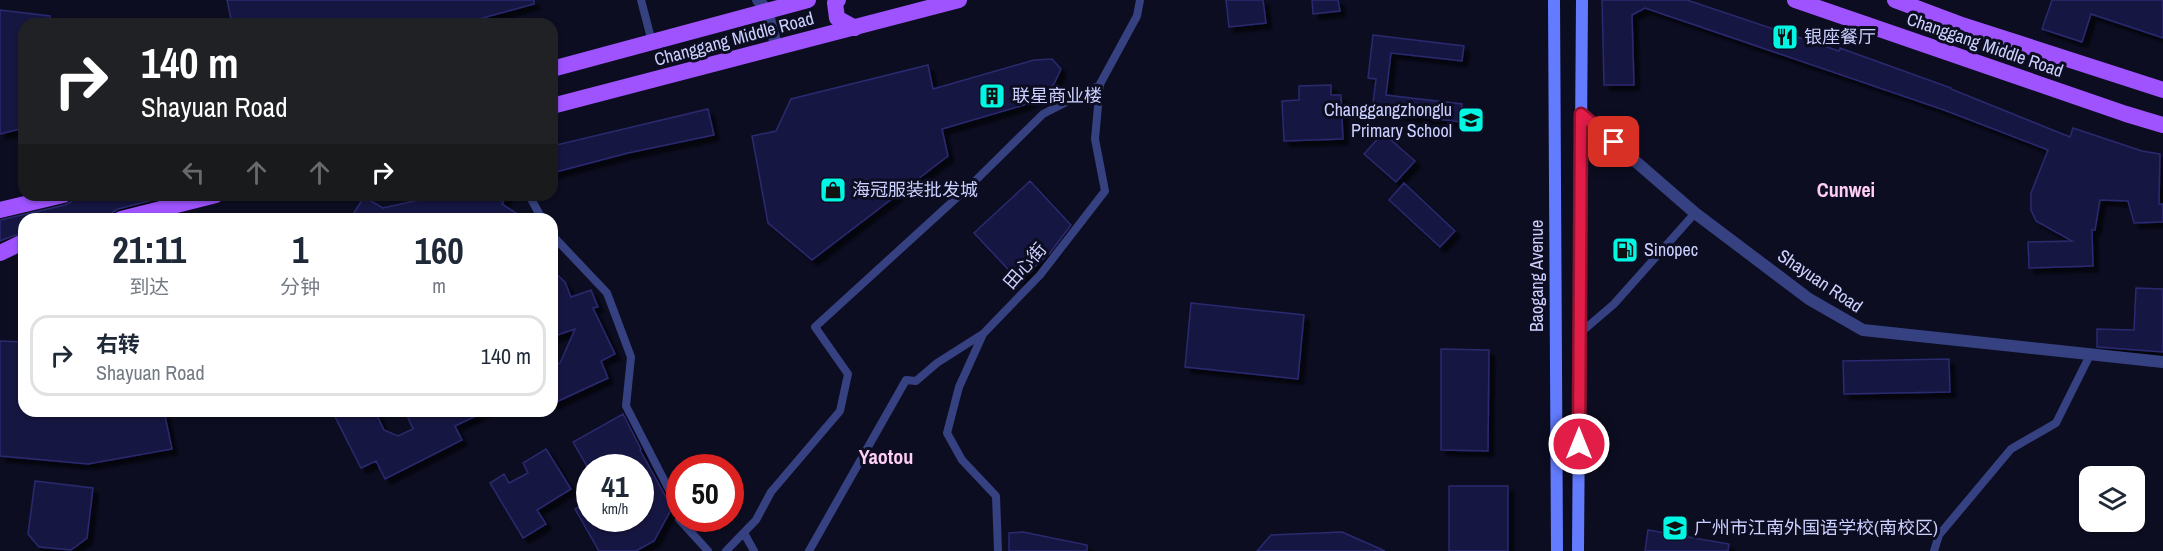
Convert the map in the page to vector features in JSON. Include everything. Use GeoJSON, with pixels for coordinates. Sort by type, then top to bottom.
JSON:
{"type":"FeatureCollection","features":[{"type":"Feature","properties":{"kind":"main road","name":"Changgang Middle Road"},"geometry":{"type":"LineString","coordinates":[[558,67],[652,42],[762,5],[808,0]]}},
{"type":"Feature","properties":{"kind":"main road"},"geometry":{"type":"LineString","coordinates":[[838,0],[835,3],[837,18],[855,28]]}},
{"type":"Feature","properties":{"kind":"main road","name":"Changgang Middle Road"},"geometry":{"type":"LineString","coordinates":[[558,104],[959,0]]}},
{"type":"Feature","properties":{"kind":"main road","name":"Baogang Avenue"},"geometry":{"type":"LineString","coordinates":[[1554,0],[1557,551]]}},
{"type":"Feature","properties":{"kind":"main road"},"geometry":{"type":"LineString","coordinates":[[1578,551],[1582,0]]}},
{"type":"Feature","properties":{"kind":"main road","name":"Changgang Middle Road"},"geometry":{"type":"LineString","coordinates":[[1795,0],[2116,111],[2163,125]]}},
{"type":"Feature","properties":{"kind":"main road","name":"Changgang Middle Road"},"geometry":{"type":"LineString","coordinates":[[1895,0],[2090,68],[2163,90]]}},
{"type":"Feature","properties":{"kind":"main road"},"geometry":{"type":"LineString","coordinates":[[1,210],[38,201]]}},
{"type":"Feature","properties":{"kind":"main road"},"geometry":{"type":"LineString","coordinates":[[145,213],[192,201]]}},
{"type":"Feature","properties":{"kind":"main road"},"geometry":{"type":"LineString","coordinates":[[0,248],[18,244]]}},
{"type":"Feature","properties":{"kind":"main road"},"geometry":{"type":"LineString","coordinates":[[0,253],[18,245]]}},
{"type":"Feature","properties":{"kind":"street"},"geometry":{"type":"LineString","coordinates":[[762,5],[777,49]]}},
{"type":"Feature","properties":{"kind":"street","name":"Shayuan Road"},"geometry":{"type":"LineString","coordinates":[[1581,114],[1695,213],[1809,299],[1863,330],[2163,362]]}},
{"type":"Feature","properties":{"kind":"lane"},"geometry":{"type":"LineString","coordinates":[[641,0],[652,42]]}},
{"type":"Feature","properties":{"kind":"lane","name":"田心街"},"geometry":{"type":"LineString","coordinates":[[998,551],[996,496],[962,460],[947,434],[959,387],[983,334],[1040,275],[1105,192],[1095,139],[1100,85],[1137,16],[1140,0]]}},
{"type":"Feature","properties":{"kind":"lane"},"geometry":{"type":"LineString","coordinates":[[726,551],[756,520],[771,492],[840,411],[848,374],[815,327],[975,181],[1043,114],[1100,85]]}},
{"type":"Feature","properties":{"kind":"lane"},"geometry":{"type":"LineString","coordinates":[[1579,334],[1614,304],[1695,213]]}},
{"type":"Feature","properties":{"kind":"lane"},"geometry":{"type":"LineString","coordinates":[[558,242],[607,293],[632,357],[626,406],[666,484]]}},
{"type":"Feature","properties":{"kind":"lane"},"geometry":{"type":"LineString","coordinates":[[809,551],[906,380],[916,381],[937,363],[983,334]]}},
{"type":"Feature","properties":{"kind":"lane"},"geometry":{"type":"LineString","coordinates":[[1934,551],[1939,535],[2011,449],[2056,423],[2090,355]]}},
{"type":"Feature","properties":{"kind":"lane"},"geometry":{"type":"LineString","coordinates":[[691,532],[708,551]]}},
{"type":"Feature","properties":{"kind":"lane"},"geometry":{"type":"LineString","coordinates":[[744,533],[754,551]]}},
{"type":"Feature","properties":{"kind":"building"},"geometry":{"type":"Polygon","coordinates":[[[227,0],[534,0],[534,4],[483,18],[231,18],[227,0]]]}},
{"type":"Feature","properties":{"kind":"building"},"geometry":{"type":"Polygon","coordinates":[[[1226,0],[1263,0],[1266,23],[1229,27],[1226,0]]]}},
{"type":"Feature","properties":{"kind":"building"},"geometry":{"type":"Polygon","coordinates":[[[1312,0],[1338,0],[1340,11],[1313,14],[1312,0]]]}},
{"type":"Feature","properties":{"kind":"building"},"geometry":{"type":"Polygon","coordinates":[[[1602,0],[1687,0],[1839,51],[1840,48],[1951,88],[2070,137],[2073,128],[2142,151],[2160,154],[2159,204],[2163,204],[2163,222],[2134,223],[2128,201],[2100,200],[2095,230],[2092,230],[2093,266],[2029,268],[2028,242],[2072,241],[2036,221],[2031,210],[2031,193],[2048,150],[1944,110],[1645,8],[1632,15],[1634,85],[1604,85],[1602,0]]]}},
{"type":"Feature","properties":{"kind":"building"},"geometry":{"type":"Polygon","coordinates":[[[2052,0],[2163,0],[2163,38],[2091,14],[2082,42],[2042,29],[2052,0]]]}},
{"type":"Feature","properties":{"kind":"building"},"geometry":{"type":"Polygon","coordinates":[[[0,10],[50,16],[50,18],[18,18],[18,130],[0,134],[0,10]]]}},
{"type":"Feature","properties":{"kind":"building"},"geometry":{"type":"Polygon","coordinates":[[[1373,35],[1464,46],[1462,61],[1391,53],[1386,95],[1462,104],[1460,122],[1372,111],[1376,79],[1368,78],[1373,35]]]}},
{"type":"Feature","properties":{"kind":"building","name":"海冠服装批发城"},"geometry":{"type":"Polygon","coordinates":[[[1052,59],[1061,69],[1054,84],[1024,105],[942,129],[948,156],[812,260],[768,223],[752,136],[776,131],[791,99],[928,65],[933,89],[1034,60],[1052,59]]]}},
{"type":"Feature","properties":{"kind":"building"},"geometry":{"type":"Polygon","coordinates":[[[1331,85],[1331,95],[1341,95],[1343,139],[1284,141],[1282,101],[1299,100],[1299,86],[1331,85]]]}},
{"type":"Feature","properties":{"kind":"building"},"geometry":{"type":"Polygon","coordinates":[[[708,109],[714,135],[628,153],[558,171],[558,145],[708,109]]]}},
{"type":"Feature","properties":{"kind":"building"},"geometry":{"type":"Polygon","coordinates":[[[1383,133],[1415,161],[1396,182],[1364,154],[1383,133]]]}},
{"type":"Feature","properties":{"kind":"building"},"geometry":{"type":"Polygon","coordinates":[[[1030,181],[1071,225],[1050,253],[1019,281],[974,233],[1030,181]]]}},
{"type":"Feature","properties":{"kind":"building"},"geometry":{"type":"Polygon","coordinates":[[[1404,183],[1455,231],[1440,247],[1389,200],[1404,183]]]}},
{"type":"Feature","properties":{"kind":"building"},"geometry":{"type":"Polygon","coordinates":[[[149,201],[118,209],[113,213],[30,213],[71,202],[149,201]]]}},
{"type":"Feature","properties":{"kind":"building"},"geometry":{"type":"Polygon","coordinates":[[[361,201],[371,201],[383,208],[414,201],[504,201],[502,204],[516,213],[354,213],[361,201]]]}},
{"type":"Feature","properties":{"kind":"building"},"geometry":{"type":"Polygon","coordinates":[[[18,216],[18,234],[0,241],[0,220],[18,216]]]}},
{"type":"Feature","properties":{"kind":"building"},"geometry":{"type":"Polygon","coordinates":[[[558,276],[565,282],[571,297],[591,290],[598,307],[593,308],[615,354],[601,361],[608,378],[558,401],[558,364],[575,329],[558,335],[558,276]]]}},
{"type":"Feature","properties":{"kind":"building"},"geometry":{"type":"Polygon","coordinates":[[[2136,288],[2163,289],[2163,352],[2097,347],[2097,329],[2134,330],[2136,288]]]}},
{"type":"Feature","properties":{"kind":"building"},"geometry":{"type":"Polygon","coordinates":[[[1191,303],[1304,315],[1298,379],[1185,367],[1191,303]]]}},
{"type":"Feature","properties":{"kind":"building"},"geometry":{"type":"Polygon","coordinates":[[[0,341],[18,342],[18,417],[165,417],[172,449],[88,464],[0,456],[0,341]]]}},
{"type":"Feature","properties":{"kind":"building"},"geometry":{"type":"Polygon","coordinates":[[[1441,349],[1489,350],[1488,451],[1441,450],[1441,349]]]}},
{"type":"Feature","properties":{"kind":"building"},"geometry":{"type":"Polygon","coordinates":[[[1949,359],[1950,392],[1844,394],[1843,361],[1949,359]]]}},
{"type":"Feature","properties":{"kind":"building"},"geometry":{"type":"Polygon","coordinates":[[[623,414],[642,454],[580,454],[573,442],[623,414]]]}},
{"type":"Feature","properties":{"kind":"building"},"geometry":{"type":"Polygon","coordinates":[[[335,417],[378,417],[384,430],[398,436],[413,429],[408,417],[474,417],[455,426],[462,440],[385,479],[376,461],[361,468],[335,417]]]}},
{"type":"Feature","properties":{"kind":"building"},"geometry":{"type":"Polygon","coordinates":[[[546,449],[571,489],[537,510],[546,524],[523,538],[490,483],[504,474],[509,483],[528,473],[523,463],[546,449]]]}},
{"type":"Feature","properties":{"kind":"building"},"geometry":{"type":"Polygon","coordinates":[[[654,475],[666,497],[666,519],[654,541],[636,551],[599,551],[588,532],[654,532],[654,475]]]}},
{"type":"Feature","properties":{"kind":"building"},"geometry":{"type":"Polygon","coordinates":[[[35,481],[93,488],[87,538],[71,550],[39,547],[28,534],[35,481]]]}},
{"type":"Feature","properties":{"kind":"building"},"geometry":{"type":"Polygon","coordinates":[[[1449,486],[1508,486],[1508,551],[1449,551],[1449,486]]]}},
{"type":"Feature","properties":{"kind":"building"},"geometry":{"type":"Polygon","coordinates":[[[1648,530],[1729,544],[1728,551],[1645,551],[1648,530]]]}},
{"type":"Feature","properties":{"kind":"building"},"geometry":{"type":"Polygon","coordinates":[[[1023,532],[1087,545],[1087,551],[1009,551],[1009,533],[1023,532]]]}},
{"type":"Feature","properties":{"kind":"building"},"geometry":{"type":"Polygon","coordinates":[[[1342,532],[1385,551],[1257,551],[1271,535],[1342,532]]]}},
{"type":"Feature","properties":{"kind":"place","name":"银座餐厅"},"geometry":{"type":"Point","coordinates":[1785,37]}},
{"type":"Feature","properties":{"kind":"place","name":"联星商业楼"},"geometry":{"type":"Point","coordinates":[992,96]}},
{"type":"Feature","properties":{"kind":"place","name":"Changgangzhonglu Primary School"},"geometry":{"type":"Point","coordinates":[1471,120]}},
{"type":"Feature","properties":{"kind":"place","name":"海冠服装批发城"},"geometry":{"type":"Point","coordinates":[833,190]}},
{"type":"Feature","properties":{"kind":"place","name":"Sinopec"},"geometry":{"type":"Point","coordinates":[1625,250]}},
{"type":"Feature","properties":{"kind":"place","name":"广州市江南外国语学校(南校区)"},"geometry":{"type":"Point","coordinates":[1675,528]}},
{"type":"Feature","properties":{"kind":"district","name":"Cunwei"},"geometry":{"type":"Point","coordinates":[1846,190]}},
{"type":"Feature","properties":{"kind":"district","name":"Yaotou"},"geometry":{"type":"Point","coordinates":[886,457]}},
{"type":"Feature","properties":{"kind":"route"},"geometry":{"type":"LineString","coordinates":[[1579,444],[1581,114],[1614,142]]}}]}
